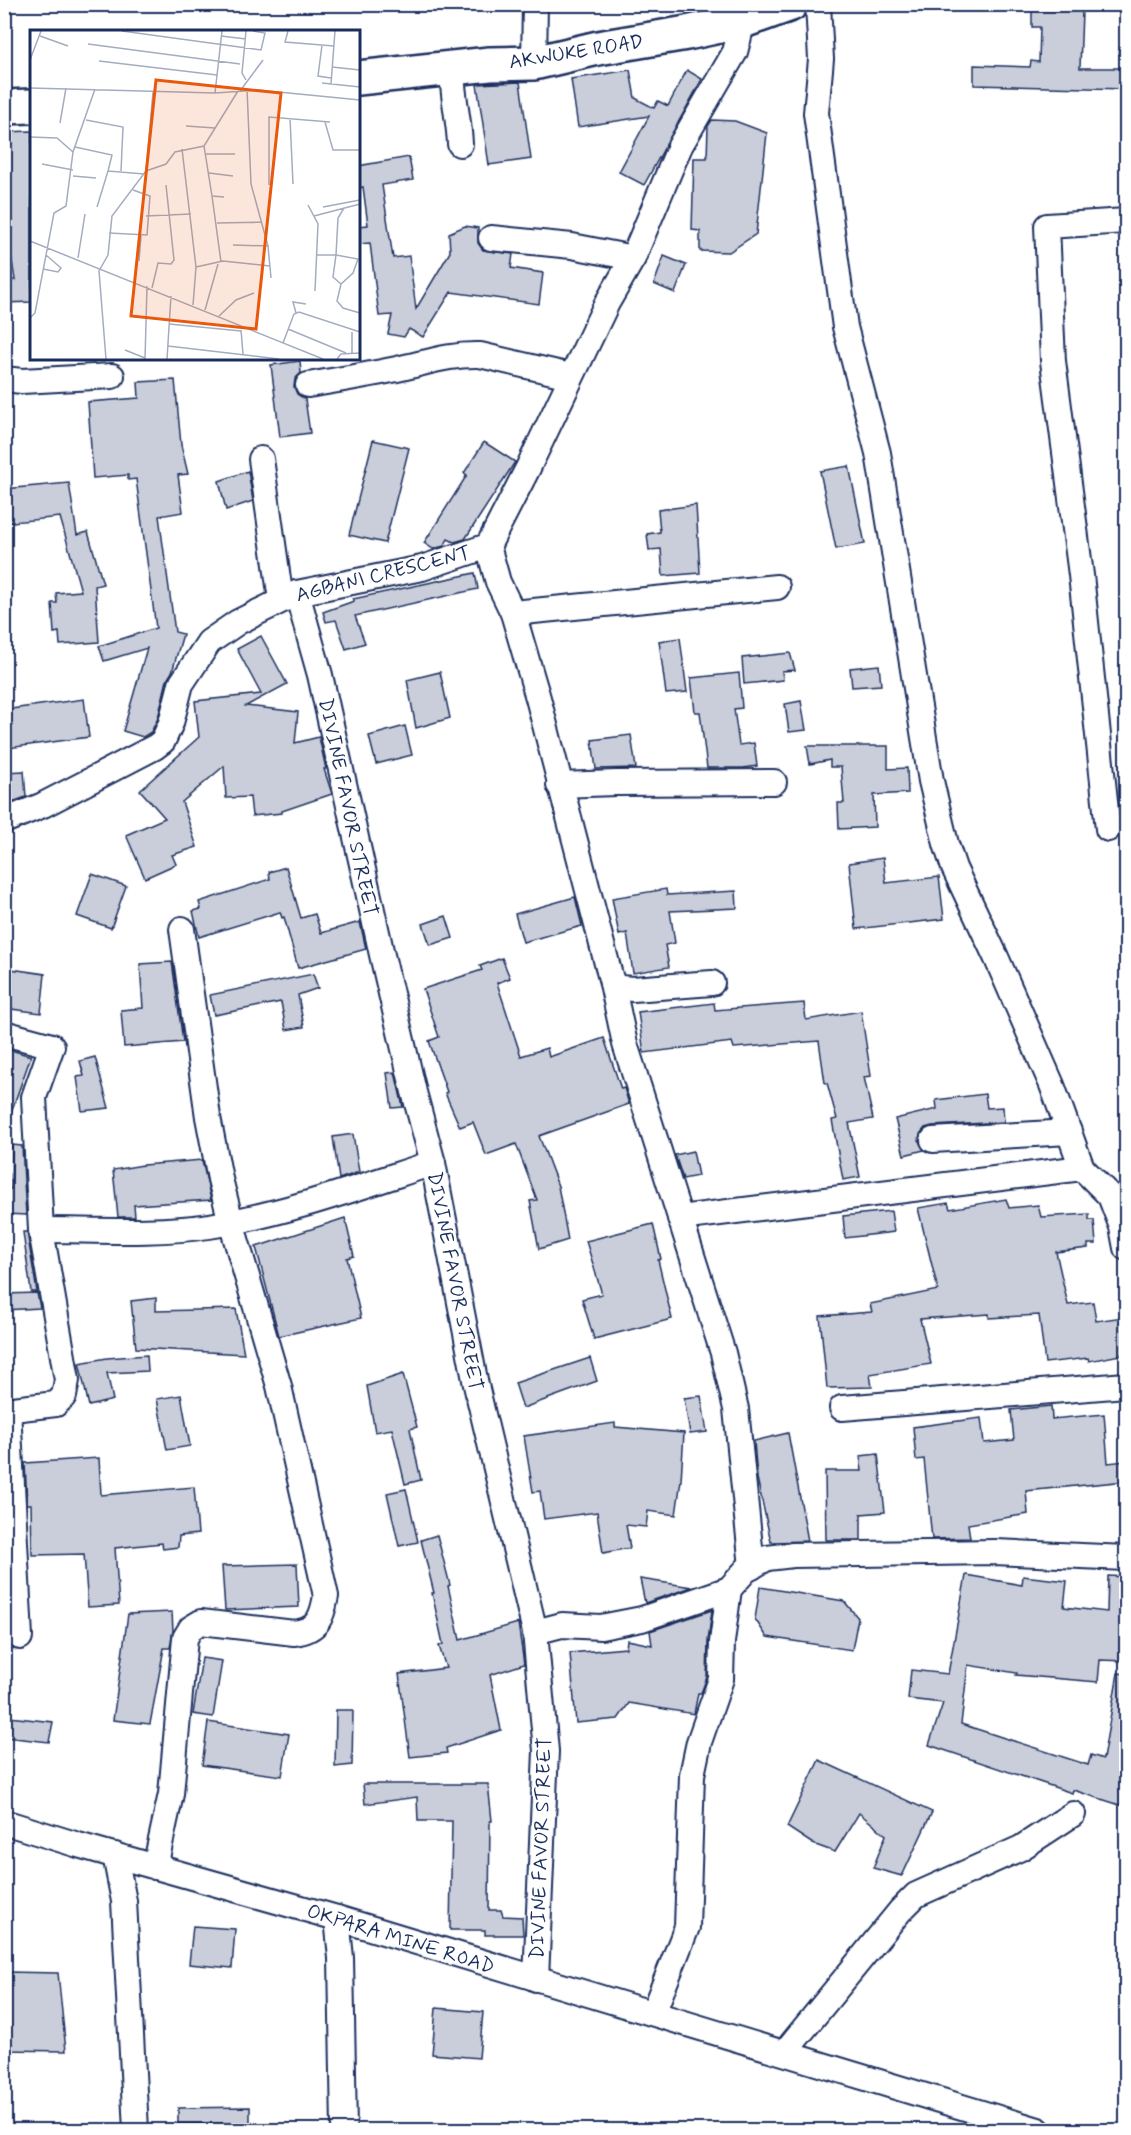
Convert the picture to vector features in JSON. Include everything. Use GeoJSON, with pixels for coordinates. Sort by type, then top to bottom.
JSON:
{"type":"FeatureCollection","features":[{"type":"Feature","properties":{"kind":"main road","name":"AKWUKE ROAD"},"geometry":{"type":"LineString","coordinates":[[360,78],[452,68],[534,63],[598,48],[687,33],[791,4]]}},
{"type":"Feature","properties":{"kind":"main road"},"geometry":{"type":"LineString","coordinates":[[4,107],[30,106]]}},
{"type":"Feature","properties":{"kind":"street"},"geometry":{"type":"LineString","coordinates":[[534,63],[535,4]]}},
{"type":"Feature","properties":{"kind":"street"},"geometry":{"type":"LineString","coordinates":[[818,4],[821,59],[816,113],[845,327],[878,453],[931,781],[946,844],[954,867],[1052,1085],[1082,1168],[1110,1196],[1122,1227],[1126,1248]]}},
{"type":"Feature","properties":{"kind":"street","name":"AGBANI CRESCENT"},"geometry":{"type":"LineString","coordinates":[[4,821],[35,809],[163,741],[171,723],[181,684],[209,642],[238,622],[289,596],[422,568],[488,546],[528,468],[570,376],[633,258],[680,146],[735,52],[753,14]]}},
{"type":"Feature","properties":{"kind":"street"},"geometry":{"type":"LineString","coordinates":[[452,68],[460,144]]}},
{"type":"Feature","properties":{"kind":"street"},"geometry":{"type":"LineString","coordinates":[[1107,829],[1081,574],[1053,361],[1047,226],[1126,221]]}},
{"type":"Feature","properties":{"kind":"street"},"geometry":{"type":"LineString","coordinates":[[491,238],[572,246],[633,258]]}},
{"type":"Feature","properties":{"kind":"street"},"geometry":{"type":"LineString","coordinates":[[308,385],[399,368],[441,357],[466,355],[480,355],[570,376]]}},
{"type":"Feature","properties":{"kind":"street"},"geometry":{"type":"LineString","coordinates":[[4,379],[22,381],[112,376]]}},
{"type":"Feature","properties":{"kind":"street","name":"DIVINE FAVOR STREET"},"geometry":{"type":"LineString","coordinates":[[261,459],[289,596],[320,675],[395,1013],[433,1163],[476,1385],[535,1632],[546,1751],[536,1978]]}},
{"type":"Feature","properties":{"kind":"street"},"geometry":{"type":"LineString","coordinates":[[488,546],[498,582],[513,613],[538,698],[626,1044],[723,1353],[736,1409],[752,1567]]}},
{"type":"Feature","properties":{"kind":"street"},"geometry":{"type":"LineString","coordinates":[[513,613],[777,587]]}},
{"type":"Feature","properties":{"kind":"street"},"geometry":{"type":"LineString","coordinates":[[559,785],[774,782]]}},
{"type":"Feature","properties":{"kind":"street"},"geometry":{"type":"LineString","coordinates":[[155,1867],[171,1794],[184,1638],[191,1628],[201,1622],[294,1633],[306,1632],[322,1617],[326,1596],[279,1386],[231,1222],[208,1117],[182,929]]}},
{"type":"Feature","properties":{"kind":"street"},"geometry":{"type":"LineString","coordinates":[[612,983],[620,988],[633,989],[712,983]]}},
{"type":"Feature","properties":{"kind":"street"},"geometry":{"type":"LineString","coordinates":[[4,1033],[52,1046],[34,1097],[40,1230],[67,1380],[64,1396],[56,1404],[6,1410],[20,1637]]}},
{"type":"Feature","properties":{"kind":"street"},"geometry":{"type":"LineString","coordinates":[[933,1140],[1069,1132]]}},
{"type":"Feature","properties":{"kind":"street"},"geometry":{"type":"LineString","coordinates":[[40,1230],[143,1230],[207,1226],[231,1222],[292,1209],[433,1163]]}},
{"type":"Feature","properties":{"kind":"street"},"geometry":{"type":"LineString","coordinates":[[680,1218],[1082,1168]]}},
{"type":"Feature","properties":{"kind":"street"},"geometry":{"type":"LineString","coordinates":[[842,1408],[1126,1385]]}},
{"type":"Feature","properties":{"kind":"street"},"geometry":{"type":"LineString","coordinates":[[535,1632],[562,1624],[602,1627],[642,1619],[729,1590],[746,1570],[767,1558],[805,1555],[995,1552],[1126,1558]]}},
{"type":"Feature","properties":{"kind":"street"},"geometry":{"type":"LineString","coordinates":[[653,2013],[687,1927],[692,1774],[699,1742],[721,1679],[722,1642],[729,1590]]}},
{"type":"Feature","properties":{"kind":"street"},"geometry":{"type":"LineString","coordinates":[[785,2052],[900,1911],[916,1895],[1022,1848],[1073,1814]]}},
{"type":"Feature","properties":{"kind":"street","name":"OKPARA MINE ROAD"},"geometry":{"type":"LineString","coordinates":[[4,1821],[785,2052],[993,2124],[1038,2130]]}},
{"type":"Feature","properties":{"kind":"street"},"geometry":{"type":"LineString","coordinates":[[115,1855],[124,1901],[136,2130]]}},
{"type":"Feature","properties":{"kind":"street"},"geometry":{"type":"LineString","coordinates":[[337,1918],[341,1958],[344,2130]]}},
{"type":"Feature","properties":{"kind":"building"},"geometry":{"type":"Polygon","coordinates":[[[1032,10],[1082,11],[1080,68],[1126,68],[1126,89],[974,85],[974,65],[1030,67],[1031,61],[1039,62],[1040,27],[1032,27],[1032,10]]]}},
{"type":"Feature","properties":{"kind":"building"},"geometry":{"type":"Polygon","coordinates":[[[630,70],[635,98],[654,108],[658,101],[668,106],[687,70],[702,79],[644,185],[619,172],[649,116],[578,127],[571,79],[630,70]]]}},
{"type":"Feature","properties":{"kind":"building"},"geometry":{"type":"Polygon","coordinates":[[[520,82],[531,159],[489,165],[477,84],[520,82]]]}},
{"type":"Feature","properties":{"kind":"building"},"geometry":{"type":"Polygon","coordinates":[[[712,120],[735,121],[767,133],[756,234],[729,252],[700,251],[700,231],[692,230],[694,158],[707,158],[708,126],[712,120]]]}},
{"type":"Feature","properties":{"kind":"building"},"geometry":{"type":"Polygon","coordinates":[[[30,131],[30,302],[4,303],[4,280],[15,280],[4,210],[4,132],[30,131]]]}},
{"type":"Feature","properties":{"kind":"building"},"geometry":{"type":"Polygon","coordinates":[[[409,157],[413,180],[382,185],[393,258],[409,256],[416,309],[450,252],[449,233],[465,226],[478,228],[478,243],[483,250],[513,254],[511,268],[543,273],[539,304],[451,292],[423,337],[409,329],[404,337],[388,334],[392,315],[379,316],[370,243],[360,244],[360,226],[368,225],[363,187],[360,188],[360,166],[409,157]]]}},
{"type":"Feature","properties":{"kind":"building"},"geometry":{"type":"Polygon","coordinates":[[[664,256],[686,265],[675,293],[654,284],[664,256]]]}},
{"type":"Feature","properties":{"kind":"building"},"geometry":{"type":"Polygon","coordinates":[[[300,361],[301,373],[295,379],[294,387],[297,394],[305,399],[310,433],[280,437],[271,365],[300,361]]]}},
{"type":"Feature","properties":{"kind":"building"},"geometry":{"type":"Polygon","coordinates":[[[175,380],[181,445],[188,474],[178,475],[183,512],[159,516],[175,632],[183,634],[172,672],[167,680],[158,718],[151,732],[143,737],[123,731],[147,648],[104,661],[99,646],[156,628],[136,479],[128,480],[128,475],[93,478],[88,402],[139,398],[138,382],[175,380]]]}},
{"type":"Feature","properties":{"kind":"building"},"geometry":{"type":"Polygon","coordinates":[[[373,440],[409,448],[385,543],[349,535],[373,440]]]}},
{"type":"Feature","properties":{"kind":"building"},"geometry":{"type":"Polygon","coordinates":[[[484,442],[515,462],[465,539],[454,542],[448,539],[444,546],[433,549],[424,543],[467,475],[464,473],[484,442]]]}},
{"type":"Feature","properties":{"kind":"building"},"geometry":{"type":"Polygon","coordinates":[[[849,466],[865,544],[836,549],[820,471],[849,466]]]}},
{"type":"Feature","properties":{"kind":"building"},"geometry":{"type":"Polygon","coordinates":[[[248,471],[253,501],[226,510],[219,481],[248,471]]]}},
{"type":"Feature","properties":{"kind":"building"},"geometry":{"type":"Polygon","coordinates":[[[69,483],[77,535],[88,532],[103,584],[95,586],[99,642],[60,645],[59,632],[54,633],[52,603],[57,603],[56,593],[81,591],[60,517],[4,523],[4,489],[69,483]]]}},
{"type":"Feature","properties":{"kind":"building"},"geometry":{"type":"Polygon","coordinates":[[[696,505],[700,573],[663,576],[661,549],[649,550],[647,534],[660,532],[658,510],[696,505]]]}},
{"type":"Feature","properties":{"kind":"building"},"geometry":{"type":"Polygon","coordinates":[[[475,573],[478,589],[355,616],[365,643],[346,649],[336,620],[326,622],[323,612],[354,601],[353,599],[475,573]]]}},
{"type":"Feature","properties":{"kind":"building"},"geometry":{"type":"Polygon","coordinates":[[[261,636],[287,684],[246,706],[298,712],[295,743],[319,737],[326,769],[324,769],[332,794],[282,811],[282,813],[252,816],[250,797],[226,798],[224,766],[182,802],[197,847],[172,855],[176,864],[145,878],[126,835],[165,818],[140,790],[199,737],[195,701],[261,694],[237,649],[261,636]]]}},
{"type":"Feature","properties":{"kind":"building"},"geometry":{"type":"Polygon","coordinates":[[[680,638],[687,692],[666,694],[659,641],[680,638]]]}},
{"type":"Feature","properties":{"kind":"building"},"geometry":{"type":"Polygon","coordinates":[[[790,653],[795,670],[782,671],[783,680],[744,684],[742,658],[790,653]]]}},
{"type":"Feature","properties":{"kind":"building"},"geometry":{"type":"Polygon","coordinates":[[[879,665],[881,685],[852,687],[850,668],[879,665]]]}},
{"type":"Feature","properties":{"kind":"building"},"geometry":{"type":"Polygon","coordinates":[[[440,672],[450,718],[416,728],[407,680],[440,672]]]}},
{"type":"Feature","properties":{"kind":"building"},"geometry":{"type":"Polygon","coordinates":[[[739,673],[742,708],[734,709],[739,745],[754,743],[757,766],[707,768],[700,712],[695,712],[691,678],[739,673]]]}},
{"type":"Feature","properties":{"kind":"building"},"geometry":{"type":"Polygon","coordinates":[[[84,699],[89,737],[8,748],[4,710],[84,699]]]}},
{"type":"Feature","properties":{"kind":"building"},"geometry":{"type":"Polygon","coordinates":[[[801,701],[806,730],[789,732],[785,704],[801,701]]]}},
{"type":"Feature","properties":{"kind":"building"},"geometry":{"type":"Polygon","coordinates":[[[405,726],[412,755],[376,764],[369,736],[405,726]]]}},
{"type":"Feature","properties":{"kind":"building"},"geometry":{"type":"Polygon","coordinates":[[[631,735],[636,768],[596,769],[592,740],[631,735]]]}},
{"type":"Feature","properties":{"kind":"building"},"geometry":{"type":"Polygon","coordinates":[[[807,746],[888,746],[888,769],[907,768],[908,793],[874,795],[875,827],[839,829],[838,803],[844,803],[841,767],[830,767],[830,760],[810,764],[807,746]]]}},
{"type":"Feature","properties":{"kind":"building"},"geometry":{"type":"Polygon","coordinates":[[[24,771],[26,797],[4,805],[4,772],[24,771]]]}},
{"type":"Feature","properties":{"kind":"building"},"geometry":{"type":"Polygon","coordinates":[[[883,858],[886,883],[939,877],[944,919],[856,929],[849,863],[883,858]]]}},
{"type":"Feature","properties":{"kind":"building"},"geometry":{"type":"Polygon","coordinates":[[[286,867],[301,918],[315,914],[321,933],[360,922],[366,949],[298,968],[284,917],[282,918],[280,912],[199,937],[193,911],[201,909],[199,902],[270,879],[269,872],[286,867]]]}},
{"type":"Feature","properties":{"kind":"building"},"geometry":{"type":"Polygon","coordinates":[[[92,874],[126,886],[111,928],[77,916],[92,874]]]}},
{"type":"Feature","properties":{"kind":"building"},"geometry":{"type":"Polygon","coordinates":[[[666,889],[667,895],[736,891],[737,908],[670,911],[675,943],[665,945],[669,967],[633,973],[627,933],[619,935],[612,898],[666,889]]]}},
{"type":"Feature","properties":{"kind":"building"},"geometry":{"type":"Polygon","coordinates":[[[575,897],[582,926],[523,942],[515,914],[575,897]]]}},
{"type":"Feature","properties":{"kind":"building"},"geometry":{"type":"Polygon","coordinates":[[[446,916],[453,938],[430,945],[423,924],[446,916]]]}},
{"type":"Feature","properties":{"kind":"building"},"geometry":{"type":"Polygon","coordinates":[[[502,958],[510,978],[497,983],[521,1056],[547,1048],[549,1057],[604,1038],[621,1089],[624,1088],[629,1104],[539,1136],[558,1186],[568,1240],[539,1249],[530,1201],[537,1200],[516,1144],[486,1155],[473,1122],[460,1127],[445,1093],[447,1092],[429,1041],[439,1037],[423,989],[482,970],[480,966],[502,958]]]}},
{"type":"Feature","properties":{"kind":"building"},"geometry":{"type":"Polygon","coordinates":[[[172,962],[183,1042],[124,1047],[121,1010],[143,1008],[140,964],[172,962]]]}},
{"type":"Feature","properties":{"kind":"building"},"geometry":{"type":"Polygon","coordinates":[[[4,968],[45,974],[41,1013],[4,1008],[4,968]]]}},
{"type":"Feature","properties":{"kind":"building"},"geometry":{"type":"Polygon","coordinates":[[[313,974],[318,988],[298,995],[304,1027],[286,1030],[281,1002],[214,1015],[210,995],[313,974]]]}},
{"type":"Feature","properties":{"kind":"building"},"geometry":{"type":"Polygon","coordinates":[[[714,1003],[715,1010],[804,1003],[806,1020],[861,1011],[871,1076],[864,1077],[873,1119],[849,1123],[860,1177],[843,1180],[832,1120],[837,1119],[827,1083],[825,1083],[819,1041],[734,1048],[732,1042],[644,1053],[638,1012],[714,1003]]]}},
{"type":"Feature","properties":{"kind":"building"},"geometry":{"type":"Polygon","coordinates":[[[4,1048],[31,1056],[7,1124],[4,1123],[4,1048]]]}},
{"type":"Feature","properties":{"kind":"building"},"geometry":{"type":"Polygon","coordinates":[[[95,1057],[109,1108],[82,1111],[77,1077],[84,1076],[80,1061],[95,1057]]]}},
{"type":"Feature","properties":{"kind":"building"},"geometry":{"type":"Polygon","coordinates":[[[395,1072],[403,1107],[392,1108],[387,1073],[395,1072]]]}},
{"type":"Feature","properties":{"kind":"building"},"geometry":{"type":"Polygon","coordinates":[[[985,1094],[987,1108],[1003,1107],[1004,1122],[925,1128],[920,1134],[919,1141],[924,1150],[904,1155],[895,1119],[937,1109],[936,1100],[985,1094]]]}},
{"type":"Feature","properties":{"kind":"building"},"geometry":{"type":"Polygon","coordinates":[[[353,1134],[359,1172],[339,1179],[333,1137],[353,1134]]]}},
{"type":"Feature","properties":{"kind":"building"},"geometry":{"type":"Polygon","coordinates":[[[12,1145],[22,1146],[26,1215],[4,1214],[4,1189],[11,1189],[12,1145]]]}},
{"type":"Feature","properties":{"kind":"building"},"geometry":{"type":"Polygon","coordinates":[[[693,1151],[698,1176],[683,1179],[675,1155],[693,1151]]]}},
{"type":"Feature","properties":{"kind":"building"},"geometry":{"type":"Polygon","coordinates":[[[202,1160],[211,1200],[134,1205],[135,1217],[118,1217],[113,1170],[202,1160]]]}},
{"type":"Feature","properties":{"kind":"building"},"geometry":{"type":"Polygon","coordinates":[[[1006,1199],[1009,1208],[1038,1205],[1041,1217],[1089,1214],[1089,1220],[1094,1220],[1096,1244],[1088,1244],[1088,1248],[1056,1252],[1068,1305],[1093,1302],[1096,1321],[1123,1317],[1126,1354],[1089,1361],[1088,1358],[1045,1363],[1039,1315],[989,1318],[989,1314],[920,1319],[931,1364],[870,1374],[872,1387],[827,1388],[820,1316],[872,1312],[870,1304],[938,1290],[918,1208],[948,1203],[950,1209],[1006,1199]]]}},
{"type":"Feature","properties":{"kind":"building"},"geometry":{"type":"Polygon","coordinates":[[[891,1211],[894,1232],[845,1238],[843,1216],[891,1211]]]}},
{"type":"Feature","properties":{"kind":"building"},"geometry":{"type":"Polygon","coordinates":[[[345,1218],[354,1256],[347,1258],[361,1318],[279,1336],[256,1247],[345,1218]]]}},
{"type":"Feature","properties":{"kind":"building"},"geometry":{"type":"Polygon","coordinates":[[[653,1224],[661,1259],[658,1260],[672,1319],[594,1339],[582,1299],[602,1294],[586,1241],[653,1224]]]}},
{"type":"Feature","properties":{"kind":"building"},"geometry":{"type":"Polygon","coordinates":[[[23,1232],[27,1232],[37,1292],[31,1292],[23,1232]]]}},
{"type":"Feature","properties":{"kind":"building"},"geometry":{"type":"Polygon","coordinates":[[[37,1293],[40,1308],[4,1310],[4,1294],[37,1293]]]}},
{"type":"Feature","properties":{"kind":"building"},"geometry":{"type":"Polygon","coordinates":[[[156,1298],[156,1311],[236,1309],[244,1354],[136,1348],[131,1301],[156,1298]]]}},
{"type":"Feature","properties":{"kind":"building"},"geometry":{"type":"Polygon","coordinates":[[[147,1355],[148,1371],[107,1373],[113,1400],[89,1406],[79,1363],[147,1355]]]}},
{"type":"Feature","properties":{"kind":"building"},"geometry":{"type":"Polygon","coordinates":[[[590,1358],[597,1381],[523,1408],[515,1383],[590,1358]]]}},
{"type":"Feature","properties":{"kind":"building"},"geometry":{"type":"Polygon","coordinates":[[[403,1374],[417,1427],[410,1429],[421,1480],[405,1484],[392,1429],[375,1432],[367,1386],[403,1374]]]}},
{"type":"Feature","properties":{"kind":"building"},"geometry":{"type":"Polygon","coordinates":[[[181,1395],[190,1446],[167,1450],[157,1399],[181,1395]]]}},
{"type":"Feature","properties":{"kind":"building"},"geometry":{"type":"Polygon","coordinates":[[[701,1396],[707,1432],[690,1434],[684,1398],[701,1396]]]}},
{"type":"Feature","properties":{"kind":"building"},"geometry":{"type":"Polygon","coordinates":[[[1051,1406],[1052,1419],[1104,1414],[1108,1463],[1126,1461],[1126,1481],[1026,1491],[1028,1514],[968,1524],[970,1538],[932,1539],[924,1459],[916,1460],[913,1427],[981,1418],[984,1443],[1014,1440],[1011,1410],[1051,1406]]]}},
{"type":"Feature","properties":{"kind":"building"},"geometry":{"type":"Polygon","coordinates":[[[615,1423],[615,1427],[684,1433],[681,1480],[676,1515],[648,1511],[646,1527],[626,1525],[630,1548],[603,1553],[597,1512],[544,1519],[540,1491],[533,1492],[524,1436],[615,1423]]]}},
{"type":"Feature","properties":{"kind":"building"},"geometry":{"type":"Polygon","coordinates":[[[788,1433],[808,1541],[771,1542],[757,1478],[754,1441],[788,1433]]]}},
{"type":"Feature","properties":{"kind":"building"},"geometry":{"type":"Polygon","coordinates":[[[878,1454],[885,1512],[861,1514],[861,1540],[826,1540],[825,1471],[862,1471],[860,1456],[878,1454]]]}},
{"type":"Feature","properties":{"kind":"building"},"geometry":{"type":"Polygon","coordinates":[[[99,1458],[101,1495],[194,1487],[198,1534],[179,1536],[178,1547],[163,1549],[162,1543],[115,1548],[119,1605],[88,1607],[84,1554],[32,1555],[31,1504],[27,1504],[25,1463],[99,1458]]]}},
{"type":"Feature","properties":{"kind":"building"},"geometry":{"type":"Polygon","coordinates":[[[406,1489],[418,1542],[399,1546],[387,1493],[406,1489]]]}},
{"type":"Feature","properties":{"kind":"building"},"geometry":{"type":"Polygon","coordinates":[[[437,1535],[450,1585],[448,1586],[460,1640],[518,1623],[524,1664],[490,1675],[501,1730],[446,1748],[447,1753],[410,1757],[399,1674],[446,1668],[439,1646],[443,1644],[421,1540],[437,1535]]]}},
{"type":"Feature","properties":{"kind":"building"},"geometry":{"type":"Polygon","coordinates":[[[297,1564],[299,1607],[225,1610],[222,1566],[297,1564]]]}},
{"type":"Feature","properties":{"kind":"building"},"geometry":{"type":"Polygon","coordinates":[[[966,1575],[1022,1585],[1023,1576],[1067,1581],[1064,1607],[1107,1612],[1108,1576],[1126,1577],[1126,1661],[1100,1660],[1098,1682],[1016,1675],[1017,1673],[968,1665],[961,1724],[1088,1765],[1091,1755],[1103,1759],[1118,1673],[1126,1674],[1126,1807],[1073,1790],[1072,1793],[929,1745],[943,1703],[908,1699],[911,1670],[948,1674],[966,1575]]]}},
{"type":"Feature","properties":{"kind":"building"},"geometry":{"type":"Polygon","coordinates":[[[640,1579],[692,1587],[645,1603],[640,1579]]]}},
{"type":"Feature","properties":{"kind":"building"},"geometry":{"type":"Polygon","coordinates":[[[760,1587],[844,1601],[858,1618],[852,1650],[767,1637],[755,1619],[760,1587]]]}},
{"type":"Feature","properties":{"kind":"building"},"geometry":{"type":"Polygon","coordinates":[[[712,1610],[707,1677],[701,1693],[698,1693],[694,1714],[629,1703],[618,1719],[576,1723],[570,1653],[626,1648],[627,1640],[652,1645],[650,1631],[712,1610]]]}},
{"type":"Feature","properties":{"kind":"building"},"geometry":{"type":"Polygon","coordinates":[[[172,1612],[173,1631],[170,1648],[164,1648],[150,1724],[113,1720],[128,1614],[172,1612]]]}},
{"type":"Feature","properties":{"kind":"building"},"geometry":{"type":"Polygon","coordinates":[[[202,1658],[222,1661],[213,1717],[193,1714],[202,1658]]]}},
{"type":"Feature","properties":{"kind":"building"},"geometry":{"type":"Polygon","coordinates":[[[336,1710],[353,1710],[352,1765],[335,1767],[336,1710]]]}},
{"type":"Feature","properties":{"kind":"building"},"geometry":{"type":"Polygon","coordinates":[[[9,1717],[53,1722],[49,1742],[6,1737],[9,1717]]]}},
{"type":"Feature","properties":{"kind":"building"},"geometry":{"type":"Polygon","coordinates":[[[208,1722],[289,1734],[282,1776],[202,1765],[208,1722]]]}},
{"type":"Feature","properties":{"kind":"building"},"geometry":{"type":"Polygon","coordinates":[[[819,1760],[932,1812],[902,1876],[873,1868],[886,1835],[859,1813],[835,1852],[813,1844],[787,1827],[819,1760]]]}},
{"type":"Feature","properties":{"kind":"building"},"geometry":{"type":"Polygon","coordinates":[[[363,1784],[488,1784],[492,1821],[490,1821],[489,1910],[501,1910],[503,1916],[522,1917],[523,1935],[485,1935],[485,1930],[450,1930],[452,1821],[418,1821],[417,1797],[365,1804],[363,1784]]]}},
{"type":"Feature","properties":{"kind":"building"},"geometry":{"type":"Polygon","coordinates":[[[193,1926],[235,1929],[232,1968],[189,1964],[193,1926]]]}},
{"type":"Feature","properties":{"kind":"building"},"geometry":{"type":"Polygon","coordinates":[[[6,1972],[58,1973],[66,2051],[6,2050],[6,1972]]]}},
{"type":"Feature","properties":{"kind":"building"},"geometry":{"type":"Polygon","coordinates":[[[436,2008],[483,2012],[479,2058],[432,2054],[436,2008]]]}},
{"type":"Feature","properties":{"kind":"building"},"geometry":{"type":"Polygon","coordinates":[[[250,2107],[250,2123],[178,2124],[178,2108],[250,2107]]]}}]}
